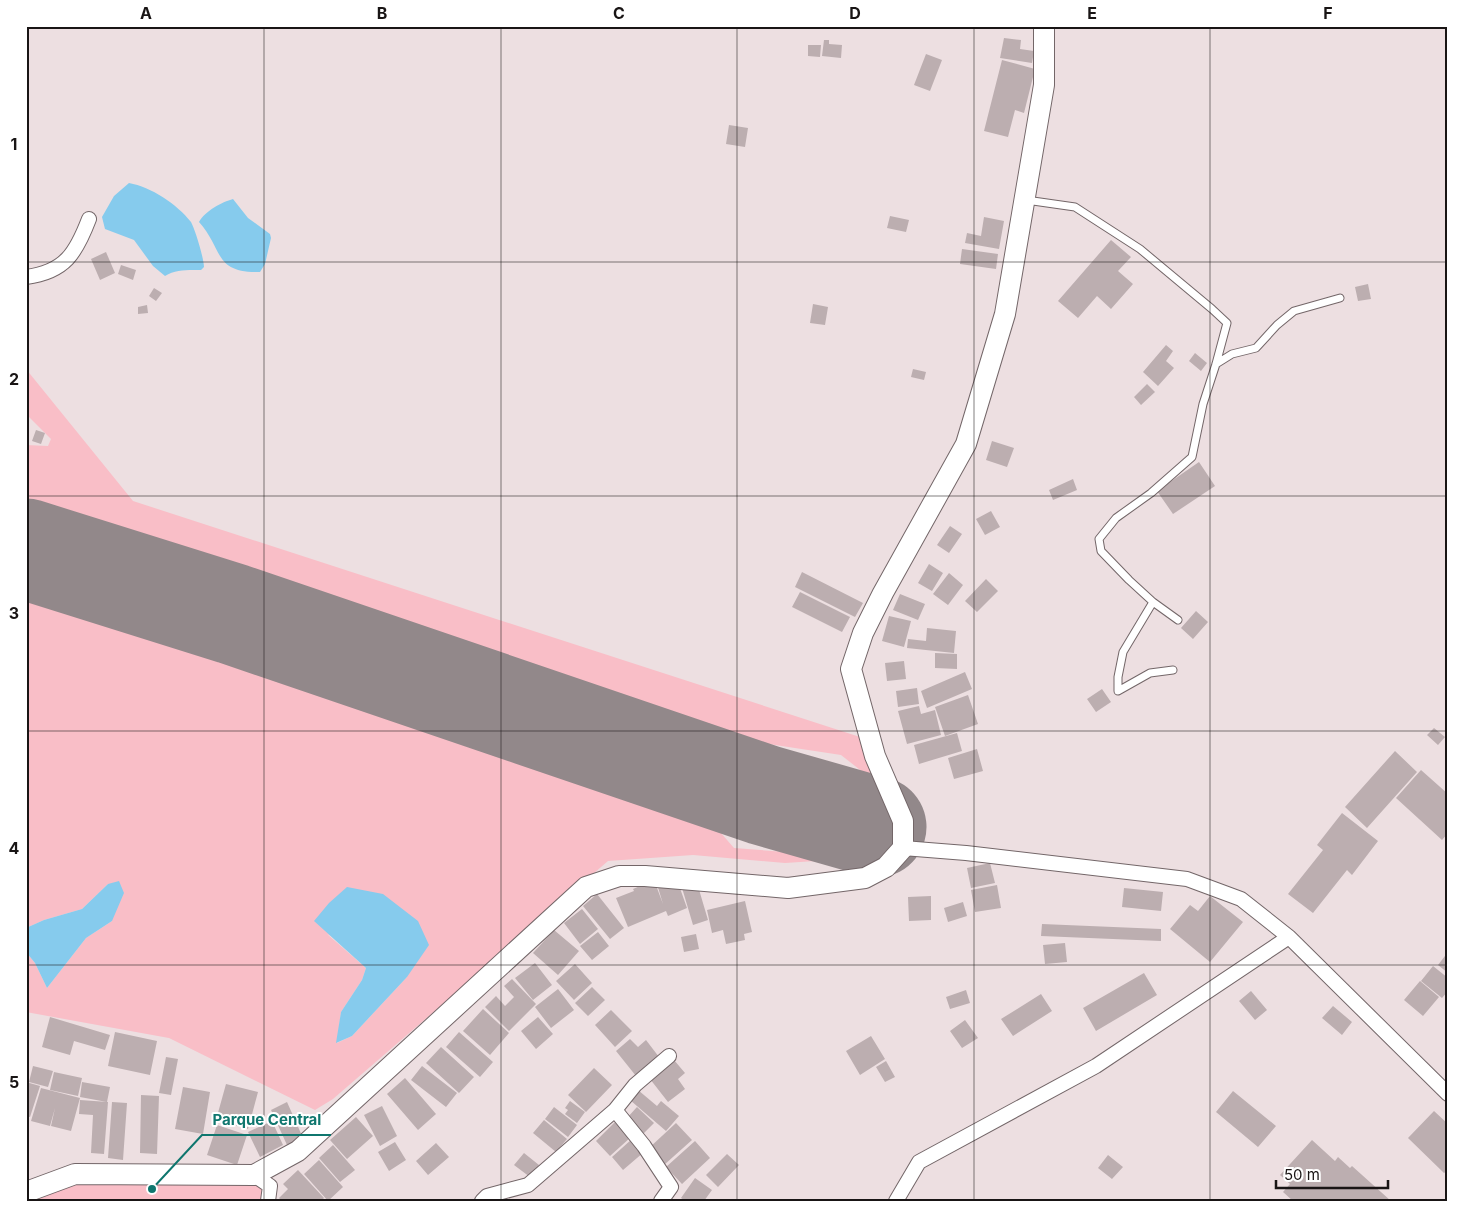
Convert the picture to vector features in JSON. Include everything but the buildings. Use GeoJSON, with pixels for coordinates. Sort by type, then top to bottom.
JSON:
{"type":"FeatureCollection","features":[{"type":"Feature","properties":{"kind":"main road"},"geometry":{"type":"LineString","coordinates":[[27,1191],[76,1174],[254,1175],[298,1151],[586,887],[619,876],[645,876],[788,888],[865,878],[886,867],[903,848],[903,821],[875,756],[851,669],[863,633],[883,593],[966,444],[1005,314],[1044,85],[1044,26]]}},
{"type":"Feature","properties":{"kind":"street"},"geometry":{"type":"LineString","coordinates":[[26,277],[50,272],[66,262],[76,251],[89,219]]}},
{"type":"Feature","properties":{"kind":"street"},"geometry":{"type":"LineString","coordinates":[[903,848],[966,853],[1187,879],[1241,899],[1290,937],[1448,1094]]}},
{"type":"Feature","properties":{"kind":"street"},"geometry":{"type":"LineString","coordinates":[[896,1201],[919,1162],[1096,1066],[1290,937]]}},
{"type":"Feature","properties":{"kind":"street"},"geometry":{"type":"LineString","coordinates":[[482,1201],[486,1196],[528,1185],[615,1110],[635,1085],[670,1056]]}},
{"type":"Feature","properties":{"kind":"street"},"geometry":{"type":"LineString","coordinates":[[615,1110],[644,1146],[671,1187],[661,1201]]}},
{"type":"Feature","properties":{"kind":"street"},"geometry":{"type":"LineString","coordinates":[[254,1175],[270,1186],[268,1201]]}},
{"type":"Feature","properties":{"kind":"lane"},"geometry":{"type":"LineString","coordinates":[[1023,200],[1075,207],[1140,249],[1212,308],[1227,323],[1216,364],[1202,404],[1192,457],[1151,493],[1116,518],[1099,539],[1101,551],[1129,580],[1178,620]]}},
{"type":"Feature","properties":{"kind":"lane"},"geometry":{"type":"LineString","coordinates":[[1216,364],[1232,354],[1256,348],[1277,325],[1294,312],[1340,298]]}},
{"type":"Feature","properties":{"kind":"lane"},"geometry":{"type":"LineString","coordinates":[[1154,602],[1123,652],[1118,677],[1118,691],[1150,673],[1172,670]]}},
{"type":"Feature","properties":{"kind":"shaded area"},"geometry":{"type":"Polygon","coordinates":[[[26,369],[133,501],[860,737],[894,814],[885,834],[862,852],[831,860],[785,863],[693,855],[608,861],[333,1099],[315,1110],[169,1038],[26,1012],[26,952],[35,963],[47,988],[86,938],[112,921],[108,884],[82,909],[44,920],[26,928],[26,578],[687,794],[734,848],[824,855],[872,842],[888,820],[880,798],[864,773],[841,755],[708,735],[696,736],[26,520],[26,445],[48,446],[51,439],[26,414],[26,369]],[[327,934],[366,968],[362,980],[341,1012],[337,1043],[352,1036],[407,977],[327,934]]]}},
{"type":"Feature","properties":{"kind":"shaded area"},"geometry":{"type":"Polygon","coordinates":[[[75,1174],[254,1175],[270,1186],[268,1201],[26,1201],[75,1174]]]}},
{"type":"Feature","properties":{"kind":"water"},"geometry":{"type":"Polygon","coordinates":[[[129,183],[146,188],[163,197],[191,222],[203,258],[204,267],[201,270],[178,271],[165,276],[153,266],[134,240],[105,229],[102,217],[114,196],[129,183]]]}},
{"type":"Feature","properties":{"kind":"water"},"geometry":{"type":"Polygon","coordinates":[[[233,199],[248,218],[270,234],[271,238],[265,264],[260,272],[234,269],[227,264],[221,258],[207,232],[199,222],[205,214],[224,202],[233,199]]]}},
{"type":"Feature","properties":{"kind":"water"},"geometry":{"type":"Polygon","coordinates":[[[119,881],[124,893],[112,921],[86,938],[47,988],[35,963],[26,952],[26,928],[44,920],[82,909],[108,884],[119,881]]]}},
{"type":"Feature","properties":{"kind":"water"},"geometry":{"type":"Polygon","coordinates":[[[347,887],[383,894],[418,921],[429,945],[407,977],[352,1036],[336,1043],[341,1012],[362,980],[366,968],[314,921],[329,903],[347,887]]]}},
{"type":"Feature","properties":{"kind":"runway"},"geometry":{"type":"LineString","coordinates":[[26,549],[233,614],[764,795],[876,827]]}},
{"type":"Feature","properties":{"kind":"place","name":"Parque Central"},"geometry":{"type":"Point","coordinates":[152,1189]}}]}
